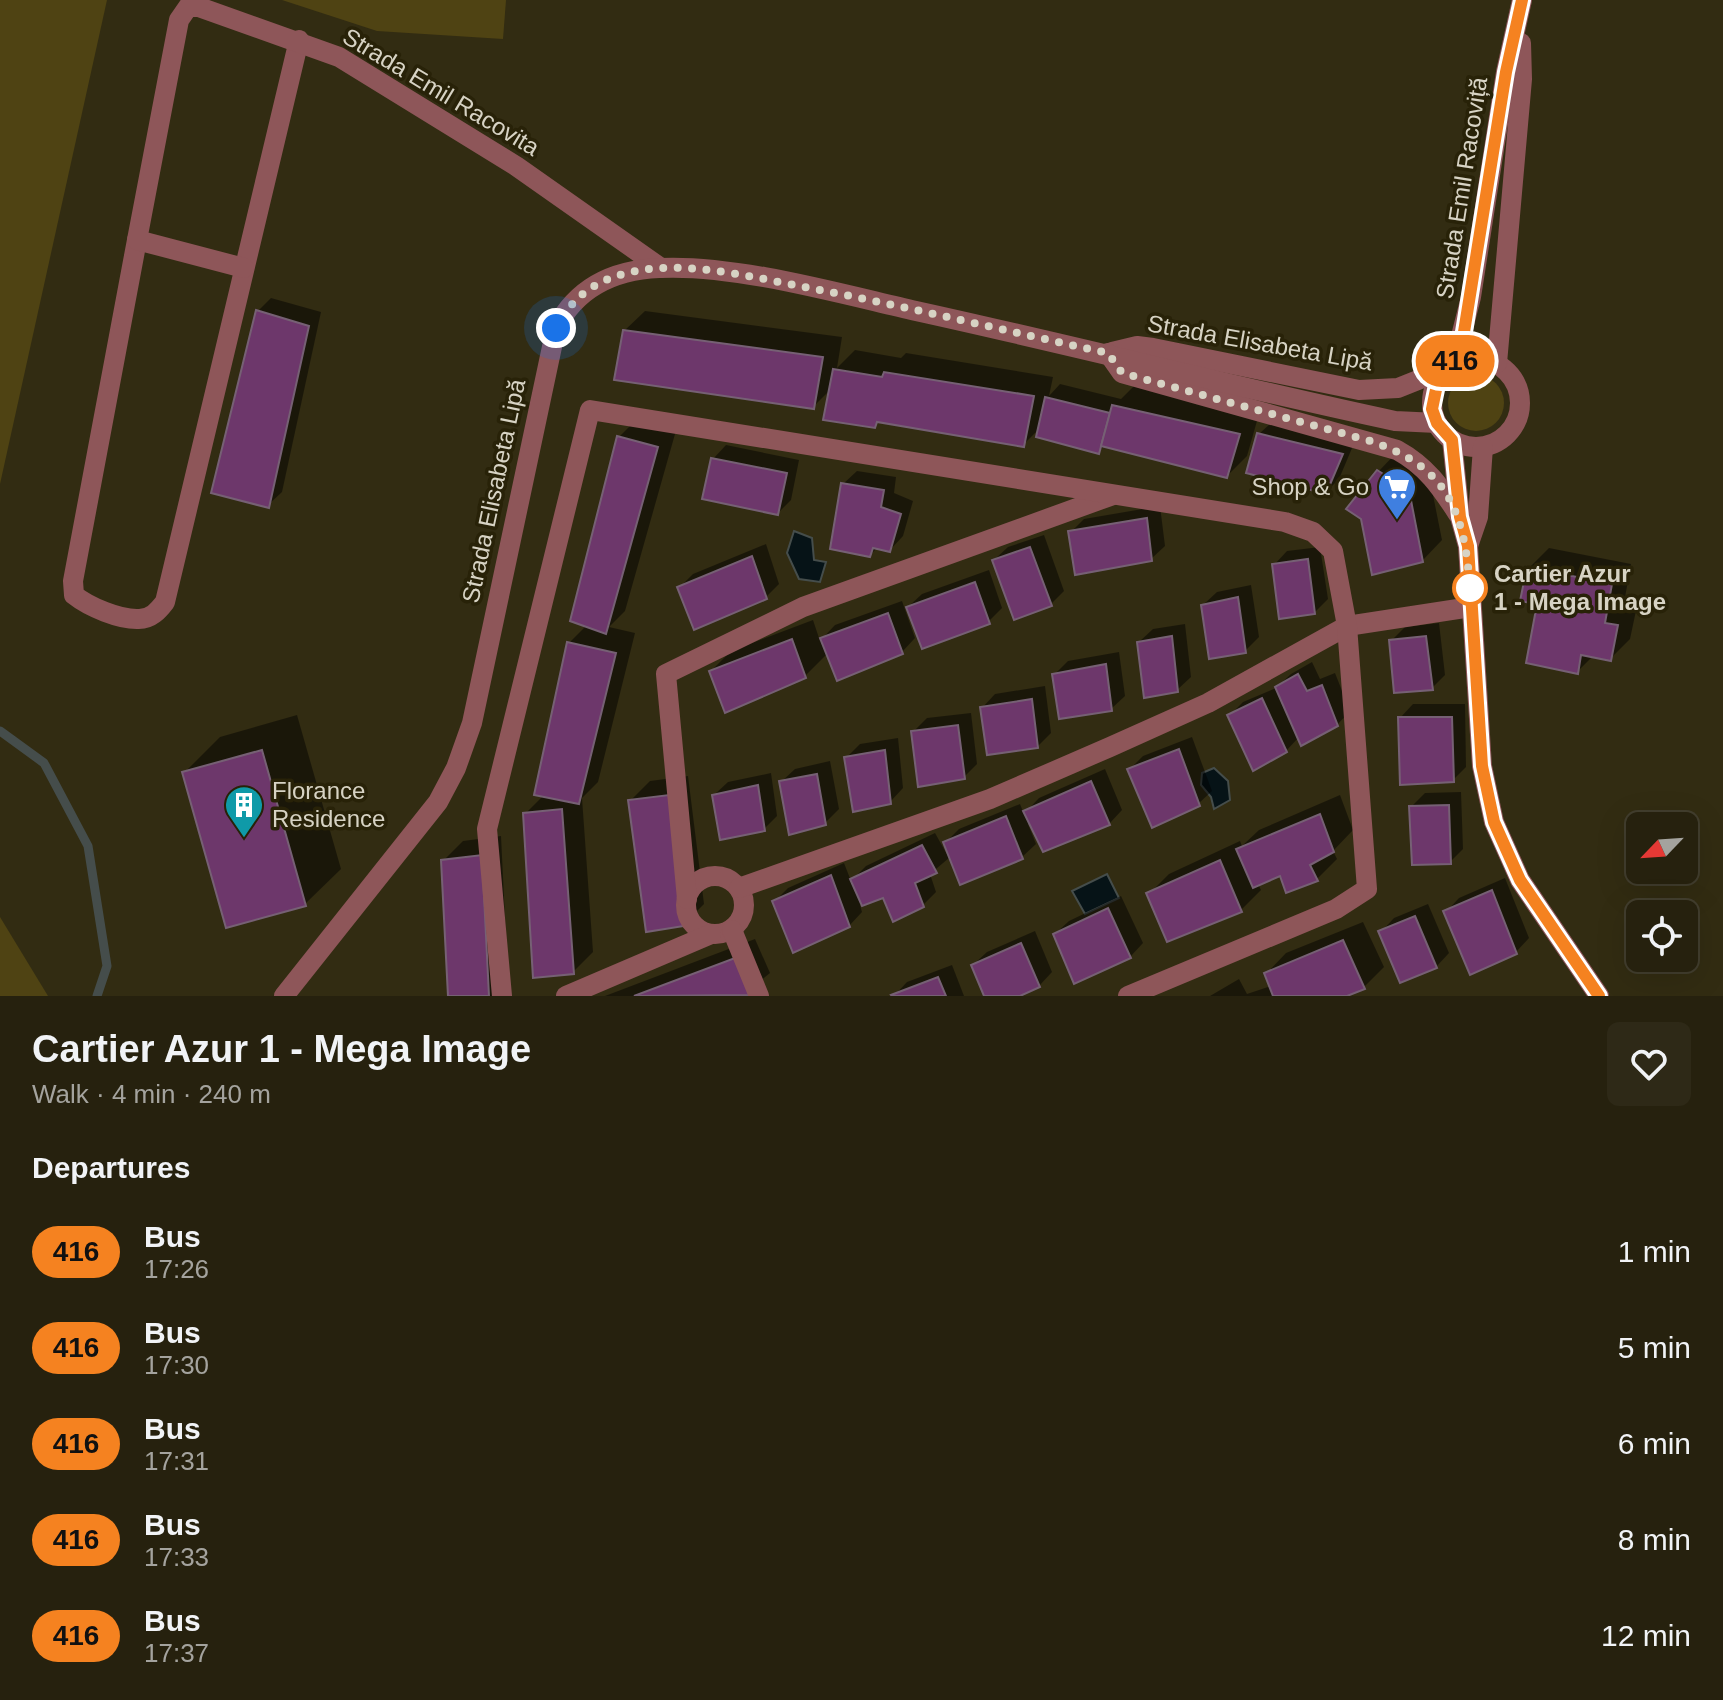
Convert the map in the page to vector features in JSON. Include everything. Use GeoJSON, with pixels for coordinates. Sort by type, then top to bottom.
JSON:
{"type":"FeatureCollection","features":[{"type":"Feature","properties":{"kind":"street","name":"Strada Emil Racovita"},"geometry":{"type":"LineString","coordinates":[[137,240],[179,20],[188,7],[199,7],[299,40],[339,57],[516,166],[661,268]]}},
{"type":"Feature","properties":{"kind":"street","name":"Strada Emil Racoviță"},"geometry":{"type":"LineString","coordinates":[[1497,363],[1522,79],[1521,9]]}},
{"type":"Feature","properties":{"kind":"street","name":"Strada Emil Racoviță"},"geometry":{"type":"LineString","coordinates":[[1437,423],[1433,394],[1451,366],[1464,332],[1506,72],[1521,9]]}},
{"type":"Feature","properties":{"kind":"street"},"geometry":{"type":"LineString","coordinates":[[244,268],[137,240],[73,581],[74,595],[86,604],[139,620],[154,615],[165,602],[299,40]]}},
{"type":"Feature","properties":{"kind":"street","name":"Strada Elisabeta Lipă"},"geometry":{"type":"LineString","coordinates":[[284,996],[438,802],[456,768],[472,723],[556,328],[568,304],[593,285],[618,275],[661,268],[744,276],[838,293],[1108,353],[1373,416],[1437,423]]}},
{"type":"Feature","properties":{"kind":"street","name":"Strada Elisabeta Lipă"},"geometry":{"type":"LineString","coordinates":[[1108,353],[1137,346],[1153,348],[1359,390],[1398,388],[1451,366]]}},
{"type":"Feature","properties":{"kind":"street"},"geometry":{"type":"LineString","coordinates":[[1108,353],[1122,373],[1397,450],[1419,463],[1434,478],[1460,517]]}},
{"type":"Feature","properties":{"kind":"street"},"geometry":{"type":"LineString","coordinates":[[1451,366],[1483,358],[1497,363],[1516,383],[1520,410],[1507,434],[1483,447],[1452,440]]}},
{"type":"Feature","properties":{"kind":"street"},"geometry":{"type":"LineString","coordinates":[[502,996],[487,829],[590,410],[1285,522],[1313,532],[1333,551],[1347,626],[1367,889],[1336,909],[1128,996]]}},
{"type":"Feature","properties":{"kind":"street"},"geometry":{"type":"LineString","coordinates":[[1437,423],[1452,440],[1460,517],[1468,546],[1482,766],[1494,822],[1520,880],[1599,996]]}},
{"type":"Feature","properties":{"kind":"street"},"geometry":{"type":"LineString","coordinates":[[1468,546],[1478,517],[1483,447]]}},
{"type":"Feature","properties":{"kind":"street"},"geometry":{"type":"LineString","coordinates":[[711,934],[694,926],[689,918],[666,674],[803,607],[1117,494]]}},
{"type":"Feature","properties":{"kind":"street"},"geometry":{"type":"LineString","coordinates":[[739,888],[990,799],[1208,703],[1347,626],[1471,607]]}},
{"type":"Feature","properties":{"kind":"street"},"geometry":{"type":"LineString","coordinates":[[566,996],[711,934],[732,930],[739,923],[745,906],[733,881],[714,876],[697,882],[687,899]]}},
{"type":"Feature","properties":{"kind":"street"},"geometry":{"type":"LineString","coordinates":[[732,930],[759,996]]}},
{"type":"Feature","properties":{"kind":"shaded area"},"geometry":{"type":"Polygon","coordinates":[[[0,0],[107,0],[0,484],[0,0]]]}},
{"type":"Feature","properties":{"kind":"shaded area"},"geometry":{"type":"Polygon","coordinates":[[[282,0],[506,0],[503,39],[377,31],[282,0]]]}},
{"type":"Feature","properties":{"kind":"shaded area"},"geometry":{"type":"Polygon","coordinates":[[[1476,375],[1496,383],[1504,403],[1496,423],[1476,431],[1456,423],[1448,403],[1456,383],[1476,375]]]}},
{"type":"Feature","properties":{"kind":"shaded area"},"geometry":{"type":"Polygon","coordinates":[[[794,531],[812,538],[814,560],[826,562],[820,582],[799,579],[787,553],[794,531]]]}},
{"type":"Feature","properties":{"kind":"shaded area"},"geometry":{"type":"Polygon","coordinates":[[[1214,768],[1228,781],[1230,800],[1214,809],[1211,797],[1201,785],[1202,773],[1214,768]]]}},
{"type":"Feature","properties":{"kind":"shaded area"},"geometry":{"type":"Polygon","coordinates":[[[1107,874],[1119,898],[1085,914],[1072,891],[1107,874]]]}},
{"type":"Feature","properties":{"kind":"shaded area"},"geometry":{"type":"Polygon","coordinates":[[[0,917],[48,996],[0,996],[0,917]]]}},
{"type":"Feature","properties":{"kind":"building"},"geometry":{"type":"Polygon","coordinates":[[[256,310],[309,326],[269,508],[211,493],[256,310]]]}},
{"type":"Feature","properties":{"kind":"building"},"geometry":{"type":"Polygon","coordinates":[[[623,330],[823,357],[814,409],[614,380],[623,330]]]}},
{"type":"Feature","properties":{"kind":"building"},"geometry":{"type":"Polygon","coordinates":[[[833,369],[882,377],[884,372],[1034,396],[1024,447],[877,422],[875,428],[823,420],[833,369]]]}},
{"type":"Feature","properties":{"kind":"building"},"geometry":{"type":"Polygon","coordinates":[[[1045,397],[1110,413],[1099,454],[1036,437],[1045,397]]]}},
{"type":"Feature","properties":{"kind":"building"},"geometry":{"type":"Polygon","coordinates":[[[1112,405],[1240,434],[1227,478],[1101,446],[1112,405]]]}},
{"type":"Feature","properties":{"kind":"building"},"geometry":{"type":"Polygon","coordinates":[[[1257,433],[1343,454],[1326,494],[1246,473],[1257,433]]]}},
{"type":"Feature","properties":{"kind":"building"},"geometry":{"type":"Polygon","coordinates":[[[617,436],[658,447],[606,634],[570,621],[617,436]]]}},
{"type":"Feature","properties":{"kind":"building"},"geometry":{"type":"Polygon","coordinates":[[[711,458],[787,473],[778,515],[702,499],[711,458]]]}},
{"type":"Feature","properties":{"kind":"building"},"geometry":{"type":"Polygon","coordinates":[[[1377,470],[1409,490],[1423,562],[1372,575],[1361,519],[1346,509],[1377,470]]]}},
{"type":"Feature","properties":{"kind":"building"},"geometry":{"type":"Polygon","coordinates":[[[841,483],[884,490],[881,507],[901,514],[890,552],[873,548],[870,557],[830,549],[841,483]]]}},
{"type":"Feature","properties":{"kind":"building"},"geometry":{"type":"Polygon","coordinates":[[[1147,518],[1152,561],[1075,575],[1068,531],[1147,518]]]}},
{"type":"Feature","properties":{"kind":"building"},"geometry":{"type":"Polygon","coordinates":[[[1030,547],[1052,606],[1014,620],[992,560],[1030,547]]]}},
{"type":"Feature","properties":{"kind":"building"},"geometry":{"type":"Polygon","coordinates":[[[752,556],[767,599],[694,630],[677,587],[752,556]]]}},
{"type":"Feature","properties":{"kind":"building"},"geometry":{"type":"Polygon","coordinates":[[[1308,559],[1315,614],[1279,619],[1272,564],[1308,559]]]}},
{"type":"Feature","properties":{"kind":"building"},"geometry":{"type":"Polygon","coordinates":[[[1527,567],[1612,584],[1605,623],[1618,625],[1611,661],[1581,655],[1578,674],[1526,663],[1537,604],[1520,601],[1527,567]]]}},
{"type":"Feature","properties":{"kind":"building"},"geometry":{"type":"Polygon","coordinates":[[[975,582],[990,624],[922,649],[906,607],[975,582]]]}},
{"type":"Feature","properties":{"kind":"building"},"geometry":{"type":"Polygon","coordinates":[[[1238,597],[1246,653],[1209,659],[1201,605],[1238,597]]]}},
{"type":"Feature","properties":{"kind":"building"},"geometry":{"type":"Polygon","coordinates":[[[888,613],[903,654],[837,681],[820,638],[888,613]]]}},
{"type":"Feature","properties":{"kind":"building"},"geometry":{"type":"Polygon","coordinates":[[[1172,636],[1178,692],[1144,698],[1137,642],[1172,636]]]}},
{"type":"Feature","properties":{"kind":"building"},"geometry":{"type":"Polygon","coordinates":[[[1426,636],[1433,690],[1394,693],[1389,640],[1426,636]]]}},
{"type":"Feature","properties":{"kind":"building"},"geometry":{"type":"Polygon","coordinates":[[[792,639],[806,678],[725,713],[709,671],[792,639]]]}},
{"type":"Feature","properties":{"kind":"building"},"geometry":{"type":"Polygon","coordinates":[[[567,642],[616,653],[579,804],[534,795],[567,642]]]}},
{"type":"Feature","properties":{"kind":"building"},"geometry":{"type":"Polygon","coordinates":[[[1106,664],[1112,711],[1059,719],[1052,674],[1106,664]]]}},
{"type":"Feature","properties":{"kind":"building"},"geometry":{"type":"Polygon","coordinates":[[[1298,674],[1307,691],[1322,685],[1338,726],[1301,746],[1275,687],[1298,674]]]}},
{"type":"Feature","properties":{"kind":"building"},"geometry":{"type":"Polygon","coordinates":[[[1262,698],[1287,752],[1253,771],[1227,715],[1262,698]]]}},
{"type":"Feature","properties":{"kind":"building"},"geometry":{"type":"Polygon","coordinates":[[[1032,699],[1038,748],[987,755],[980,707],[1032,699]]]}},
{"type":"Feature","properties":{"kind":"building"},"geometry":{"type":"Polygon","coordinates":[[[1398,717],[1452,717],[1454,782],[1400,785],[1398,717]]]}},
{"type":"Feature","properties":{"kind":"building"},"geometry":{"type":"Polygon","coordinates":[[[958,725],[965,779],[918,787],[911,731],[958,725]]]}},
{"type":"Feature","properties":{"kind":"building"},"geometry":{"type":"Polygon","coordinates":[[[1179,749],[1200,806],[1152,828],[1127,769],[1179,749]]]}},
{"type":"Feature","properties":{"kind":"building","name":"Florance Residence"},"geometry":{"type":"Polygon","coordinates":[[[262,750],[306,906],[226,928],[182,772],[262,750]]]}},
{"type":"Feature","properties":{"kind":"building"},"geometry":{"type":"Polygon","coordinates":[[[885,750],[891,804],[853,812],[844,757],[885,750]]]}},
{"type":"Feature","properties":{"kind":"building"},"geometry":{"type":"Polygon","coordinates":[[[817,774],[826,825],[789,835],[779,781],[817,774]]]}},
{"type":"Feature","properties":{"kind":"building"},"geometry":{"type":"Polygon","coordinates":[[[1091,781],[1110,825],[1043,852],[1023,811],[1091,781]]]}},
{"type":"Feature","properties":{"kind":"building"},"geometry":{"type":"Polygon","coordinates":[[[758,785],[765,831],[720,840],[712,795],[758,785]]]}},
{"type":"Feature","properties":{"kind":"building"},"geometry":{"type":"Polygon","coordinates":[[[669,795],[684,926],[646,932],[628,800],[669,795]]]}},
{"type":"Feature","properties":{"kind":"building"},"geometry":{"type":"Polygon","coordinates":[[[1449,805],[1451,864],[1412,865],[1409,806],[1449,805]]]}},
{"type":"Feature","properties":{"kind":"building"},"geometry":{"type":"Polygon","coordinates":[[[562,809],[574,974],[533,978],[523,813],[562,809]]]}},
{"type":"Feature","properties":{"kind":"building"},"geometry":{"type":"Polygon","coordinates":[[[1320,814],[1334,852],[1310,865],[1318,881],[1286,893],[1280,876],[1253,888],[1236,849],[1320,814]]]}},
{"type":"Feature","properties":{"kind":"building"},"geometry":{"type":"Polygon","coordinates":[[[1006,816],[1023,859],[960,885],[943,842],[1006,816]]]}},
{"type":"Feature","properties":{"kind":"building"},"geometry":{"type":"Polygon","coordinates":[[[922,845],[937,873],[915,883],[924,907],[893,922],[883,898],[862,906],[850,879],[922,845]]]}},
{"type":"Feature","properties":{"kind":"building"},"geometry":{"type":"Polygon","coordinates":[[[482,855],[489,996],[448,996],[441,860],[482,855]]]}},
{"type":"Feature","properties":{"kind":"building"},"geometry":{"type":"Polygon","coordinates":[[[1220,860],[1242,912],[1167,942],[1146,893],[1220,860]]]}},
{"type":"Feature","properties":{"kind":"building"},"geometry":{"type":"Polygon","coordinates":[[[831,875],[850,927],[793,953],[772,901],[831,875]]]}},
{"type":"Feature","properties":{"kind":"building"},"geometry":{"type":"Polygon","coordinates":[[[1492,890],[1517,954],[1470,975],[1443,911],[1492,890]]]}},
{"type":"Feature","properties":{"kind":"building"},"geometry":{"type":"Polygon","coordinates":[[[1108,908],[1131,958],[1074,984],[1053,934],[1108,908]]]}},
{"type":"Feature","properties":{"kind":"building"},"geometry":{"type":"Polygon","coordinates":[[[1415,916],[1437,968],[1400,983],[1378,931],[1415,916]]]}},
{"type":"Feature","properties":{"kind":"building"},"geometry":{"type":"Polygon","coordinates":[[[1343,940],[1365,989],[1347,996],[1273,996],[1264,973],[1343,940]]]}},
{"type":"Feature","properties":{"kind":"building"},"geometry":{"type":"Polygon","coordinates":[[[1021,943],[1040,987],[1020,996],[984,996],[971,965],[1021,943]]]}},
{"type":"Feature","properties":{"kind":"building"},"geometry":{"type":"Polygon","coordinates":[[[735,958],[751,995],[634,996],[735,958]]]}},
{"type":"Feature","properties":{"kind":"building"},"geometry":{"type":"Polygon","coordinates":[[[938,977],[946,996],[891,995],[938,977]]]}},
{"type":"Feature","properties":{"kind":"waterway"},"geometry":{"type":"LineString","coordinates":[[0,731],[44,763],[88,846],[107,966],[97,996]]}},
{"type":"Feature","properties":{"kind":"bus line","name":"416"},"geometry":{"type":"LineString","coordinates":[[1522,0],[1506,72],[1464,332],[1454,364],[1438,380],[1432,409],[1437,423],[1452,440],[1460,517],[1468,546],[1482,766],[1494,822],[1520,880],[1599,996]]}},
{"type":"Feature","properties":{"kind":"place","name":"Shop & Go"},"geometry":{"type":"Point","coordinates":[1397,521]}},
{"type":"Feature","properties":{"kind":"place","name":"Cartier Azur 1 - Mega Image"},"geometry":{"type":"Point","coordinates":[1470,588]}},
{"type":"Feature","properties":{"kind":"place","name":"Florance Residence"},"geometry":{"type":"Point","coordinates":[244,839]}},
{"type":"Feature","properties":{"kind":"route"},"geometry":{"type":"LineString","coordinates":[[556,328],[568,304],[593,285],[618,275],[661,268],[759,278],[838,293],[1108,353],[1122,373],[1367,440],[1397,450],[1419,463],[1434,478],[1460,517],[1468,546],[1470,588]]}}]}
